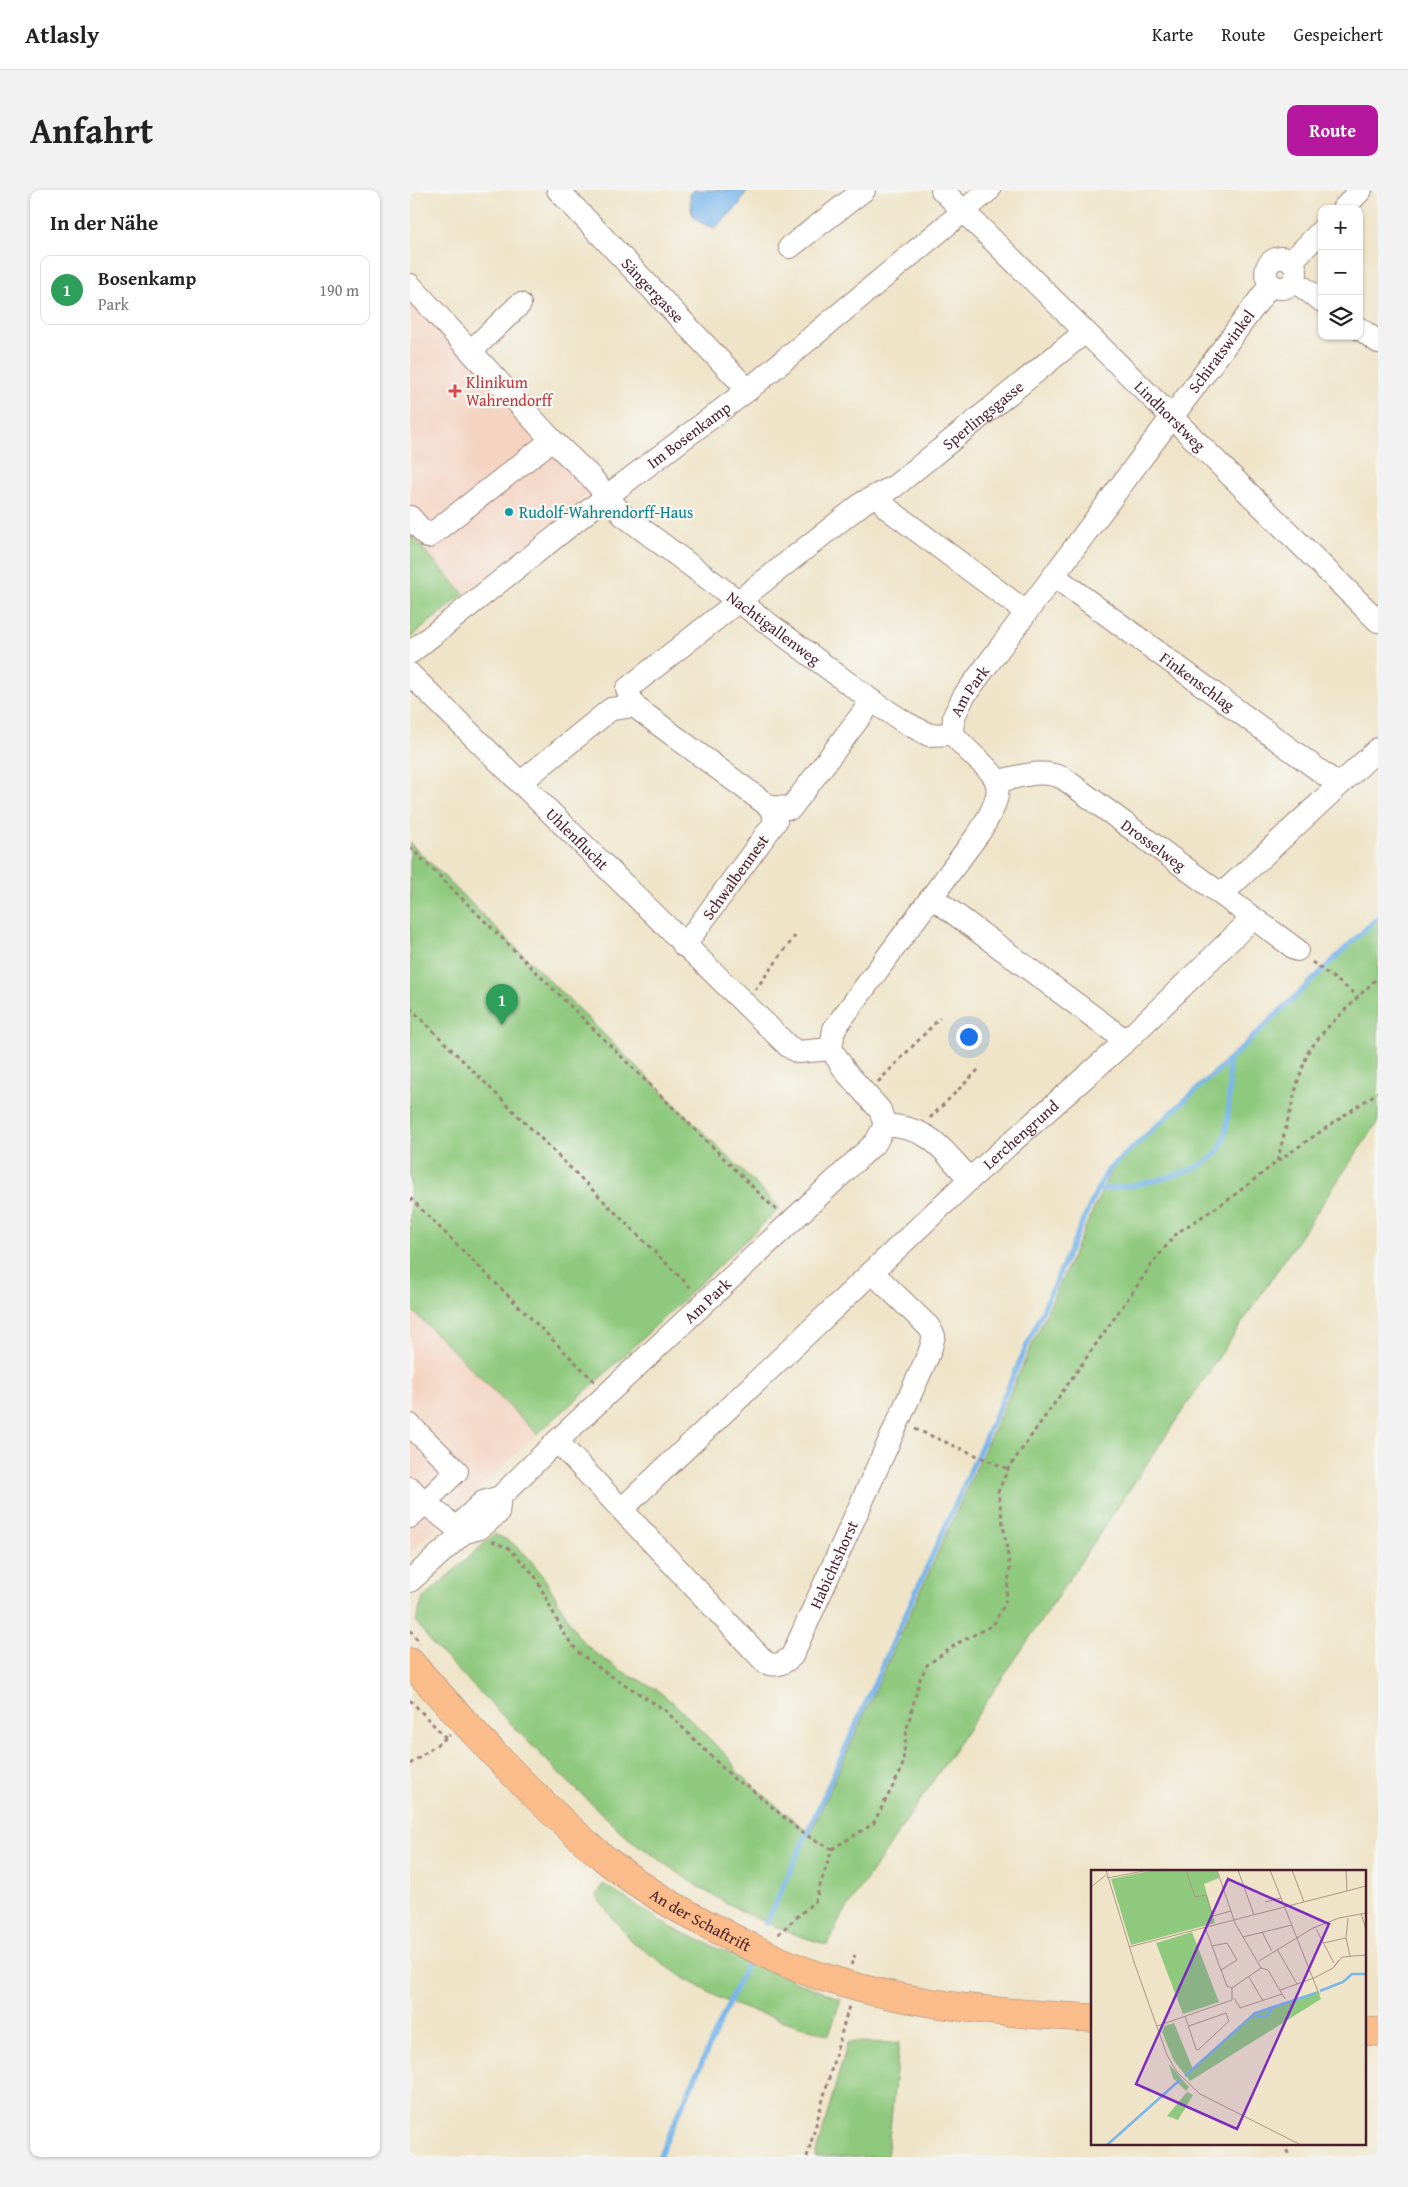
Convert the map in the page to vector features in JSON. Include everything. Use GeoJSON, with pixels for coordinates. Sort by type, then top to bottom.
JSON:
{"type":"FeatureCollection","features":[{"type":"Feature","properties":{"kind":"main road","name":"An der Schaftrift"},"geometry":{"type":"LineString","coordinates":[[410,1662],[477,1737],[553,1813],[606,1860],[649,1891],[690,1916],[771,1957],[812,1973],[848,1969],[907,1999],[956,2007],[1084,2018]]}},
{"type":"Feature","properties":{"kind":"street","name":"Sängergasse"},"geometry":{"type":"LineString","coordinates":[[558,190],[748,390]]}},
{"type":"Feature","properties":{"kind":"street"},"geometry":{"type":"LineString","coordinates":[[790,247],[864,190]]}},
{"type":"Feature","properties":{"kind":"street","name":"Lindhorstweg"},"geometry":{"type":"LineString","coordinates":[[942,190],[962,212],[1378,621]]}},
{"type":"Feature","properties":{"kind":"street","name":"Im Bosenkamp"},"geometry":{"type":"LineString","coordinates":[[410,653],[607,496],[748,390],[989,190]]}},
{"type":"Feature","properties":{"kind":"street"},"geometry":{"type":"LineString","coordinates":[[1347,205],[1361,190]]}},
{"type":"Feature","properties":{"kind":"street"},"geometry":{"type":"LineString","coordinates":[[1318,235],[1292,271],[1318,297]]}},
{"type":"Feature","properties":{"kind":"street","name":"Schiratswinkel"},"geometry":{"type":"LineString","coordinates":[[1172,417],[1270,284],[1266,274],[1270,263],[1280,258],[1292,271]]}},
{"type":"Feature","properties":{"kind":"street","name":"Nachtigallenweg"},"geometry":{"type":"LineString","coordinates":[[411,288],[552,440],[590,476],[624,515],[872,701],[929,735],[953,734]]}},
{"type":"Feature","properties":{"kind":"street"},"geometry":{"type":"LineString","coordinates":[[470,351],[520,304]]}},
{"type":"Feature","properties":{"kind":"street"},"geometry":{"type":"LineString","coordinates":[[1363,331],[1378,342]]}},
{"type":"Feature","properties":{"kind":"street","name":"Sperlingsgasse"},"geometry":{"type":"LineString","coordinates":[[738,600],[864,502],[895,486],[1085,332]]}},
{"type":"Feature","properties":{"kind":"street","name":"Am Park"},"geometry":{"type":"LineString","coordinates":[[998,781],[990,770],[963,746],[953,734],[954,716],[964,696],[1172,417]]}},
{"type":"Feature","properties":{"kind":"street"},"geometry":{"type":"LineString","coordinates":[[410,517],[428,537],[552,440]]}},
{"type":"Feature","properties":{"kind":"street"},"geometry":{"type":"LineString","coordinates":[[878,495],[888,509],[1026,612]]}},
{"type":"Feature","properties":{"kind":"street","name":"Finkenschlag"},"geometry":{"type":"LineString","coordinates":[[1054,576],[1339,785]]}},
{"type":"Feature","properties":{"kind":"street"},"geometry":{"type":"LineString","coordinates":[[738,600],[627,689],[634,706],[770,807],[791,808],[872,701]]}},
{"type":"Feature","properties":{"kind":"street","name":"Uhlenflucht"},"geometry":{"type":"LineString","coordinates":[[410,674],[744,1006],[788,1046],[798,1052],[831,1049]]}},
{"type":"Feature","properties":{"kind":"street"},"geometry":{"type":"LineString","coordinates":[[520,783],[611,708],[634,706]]}},
{"type":"Feature","properties":{"kind":"street"},"geometry":{"type":"LineString","coordinates":[[1222,894],[1378,750]]}},
{"type":"Feature","properties":{"kind":"street","name":"Drosselweg"},"geometry":{"type":"LineString","coordinates":[[998,781],[1033,774],[1051,773],[1063,778],[1297,950]]}},
{"type":"Feature","properties":{"kind":"street"},"geometry":{"type":"LineString","coordinates":[[885,1125],[880,1110],[846,1072],[831,1049],[834,1029],[989,817],[998,796],[998,781]]}},
{"type":"Feature","properties":{"kind":"street","name":"Schwalbennest"},"geometry":{"type":"LineString","coordinates":[[684,946],[776,821],[770,807]]}},
{"type":"Feature","properties":{"kind":"street"},"geometry":{"type":"LineString","coordinates":[[932,897],[1126,1041]]}},
{"type":"Feature","properties":{"kind":"street","name":"Lerchengrund"},"geometry":{"type":"LineString","coordinates":[[885,1125],[918,1130],[932,1139],[970,1179],[1126,1041],[1253,918]]}},
{"type":"Feature","properties":{"kind":"street","name":"Am Park"},"geometry":{"type":"LineString","coordinates":[[410,1581],[463,1533],[466,1518],[483,1502],[500,1497],[557,1441],[876,1142],[885,1125]]}},
{"type":"Feature","properties":{"kind":"street"},"geometry":{"type":"LineString","coordinates":[[622,1508],[970,1179]]}},
{"type":"Feature","properties":{"kind":"street","name":"Habichtshorst"},"geometry":{"type":"LineString","coordinates":[[557,1441],[766,1663],[773,1666],[784,1663],[792,1656],[899,1422],[930,1352],[934,1336],[929,1327],[872,1272]]}},
{"type":"Feature","properties":{"kind":"street"},"geometry":{"type":"LineString","coordinates":[[410,1425],[456,1471],[415,1503],[463,1533]]}},
{"type":"Feature","properties":{"kind":"path"},"geometry":{"type":"LineString","coordinates":[[410,847],[776,1210]]}},
{"type":"Feature","properties":{"kind":"path"},"geometry":{"type":"LineString","coordinates":[[744,1006],[795,936]]}},
{"type":"Feature","properties":{"kind":"path"},"geometry":{"type":"LineString","coordinates":[[1317,966],[1358,996]]}},
{"type":"Feature","properties":{"kind":"path"},"geometry":{"type":"LineString","coordinates":[[1277,1162],[1298,1081],[1308,1052],[1325,1030],[1378,977]]}},
{"type":"Feature","properties":{"kind":"path"},"geometry":{"type":"LineString","coordinates":[[410,1008],[694,1291]]}},
{"type":"Feature","properties":{"kind":"path"},"geometry":{"type":"LineString","coordinates":[[866,1094],[940,1018]]}},
{"type":"Feature","properties":{"kind":"path"},"geometry":{"type":"LineString","coordinates":[[918,1130],[979,1069]]}},
{"type":"Feature","properties":{"kind":"path"},"geometry":{"type":"LineString","coordinates":[[776,1936],[815,1901],[832,1849],[873,1824],[902,1769],[907,1728],[920,1679],[927,1665],[958,1643],[993,1625],[1005,1604],[1010,1568],[998,1492],[1008,1469],[1158,1256],[1178,1232],[1228,1200],[1277,1162],[1378,1092]]}},
{"type":"Feature","properties":{"kind":"path"},"geometry":{"type":"LineString","coordinates":[[410,1198],[596,1382]]}},
{"type":"Feature","properties":{"kind":"path"},"geometry":{"type":"LineString","coordinates":[[899,1422],[990,1463],[1008,1469]]}},
{"type":"Feature","properties":{"kind":"path"},"geometry":{"type":"LineString","coordinates":[[487,1538],[510,1549],[534,1576],[564,1634],[578,1652],[605,1672],[665,1710],[736,1782],[749,1787],[802,1833],[832,1849]]}},
{"type":"Feature","properties":{"kind":"path"},"geometry":{"type":"LineString","coordinates":[[410,1700],[446,1738]]}},
{"type":"Feature","properties":{"kind":"path"},"geometry":{"type":"LineString","coordinates":[[410,1764],[442,1742]]}},
{"type":"Feature","properties":{"kind":"path"},"geometry":{"type":"LineString","coordinates":[[769,1932],[784,1939]]}},
{"type":"Feature","properties":{"kind":"path"},"geometry":{"type":"LineString","coordinates":[[806,2157],[849,2005],[848,1969]]}},
{"type":"Feature","properties":{"kind":"path"},"geometry":{"type":"LineString","coordinates":[[1284,2144],[1290,2157]]}},
{"type":"Feature","properties":{"kind":"shaded area","name":"Klinikum Wahrendorff"},"geometry":{"type":"Polygon","coordinates":[[[410,290],[591,491],[410,638],[410,290]]]}},
{"type":"Feature","properties":{"kind":"shaded area"},"geometry":{"type":"Polygon","coordinates":[[[410,1308],[537,1434],[410,1553],[410,1308]]]}},
{"type":"Feature","properties":{"kind":"green space"},"geometry":{"type":"Polygon","coordinates":[[[410,534],[464,594],[410,638],[410,534]]]}},
{"type":"Feature","properties":{"kind":"green space"},"geometry":{"type":"Polygon","coordinates":[[[410,843],[780,1208],[596,1382],[537,1434],[410,1308],[410,843]]]}},
{"type":"Feature","properties":{"kind":"green space"},"geometry":{"type":"Polygon","coordinates":[[[1378,916],[1378,1121],[840,1919],[827,1945],[788,1932],[745,1913],[700,1888],[628,1838],[561,1775],[434,1646],[416,1622],[423,1598],[495,1534],[511,1542],[527,1556],[543,1576],[578,1636],[595,1653],[622,1671],[656,1689],[678,1707],[729,1758],[738,1773],[810,1834],[1115,1162],[1330,964],[1378,916]]]}},
{"type":"Feature","properties":{"kind":"green space"},"geometry":{"type":"Polygon","coordinates":[[[603,1884],[670,1927],[755,1965],[841,1999],[829,2035],[746,2009],[723,2000],[685,1979],[631,1941],[596,1897],[603,1884]]]}},
{"type":"Feature","properties":{"kind":"green space"},"geometry":{"type":"Polygon","coordinates":[[[848,2042],[899,2043],[887,2157],[815,2157],[848,2042]]]}},
{"type":"Feature","properties":{"kind":"water"},"geometry":{"type":"Polygon","coordinates":[[[693,190],[747,190],[738,206],[715,228],[702,223],[694,217],[690,194],[693,190]]]}},
{"type":"Feature","properties":{"kind":"waterway"},"geometry":{"type":"LineString","coordinates":[[766,1924],[1097,1190],[1108,1170],[1228,1061],[1378,917]]}},
{"type":"Feature","properties":{"kind":"waterway"},"geometry":{"type":"LineString","coordinates":[[1097,1190],[1162,1179],[1180,1174],[1209,1160],[1218,1151],[1225,1132],[1229,1094],[1228,1061]]}},
{"type":"Feature","properties":{"kind":"waterway"},"geometry":{"type":"LineString","coordinates":[[659,2157],[748,1961]]}},
{"type":"Feature","properties":{"kind":"place","name":"Klinikum Wahrendorff"},"geometry":{"type":"Point","coordinates":[455,391]}},
{"type":"Feature","properties":{"kind":"place","name":"Rudolf-Wahrendorff-Haus"},"geometry":{"type":"Point","coordinates":[509,512]}},
{"type":"Feature","properties":{"kind":"place","name":"Bosenkamp"},"geometry":{"type":"Point","coordinates":[502,1025]}}]}
